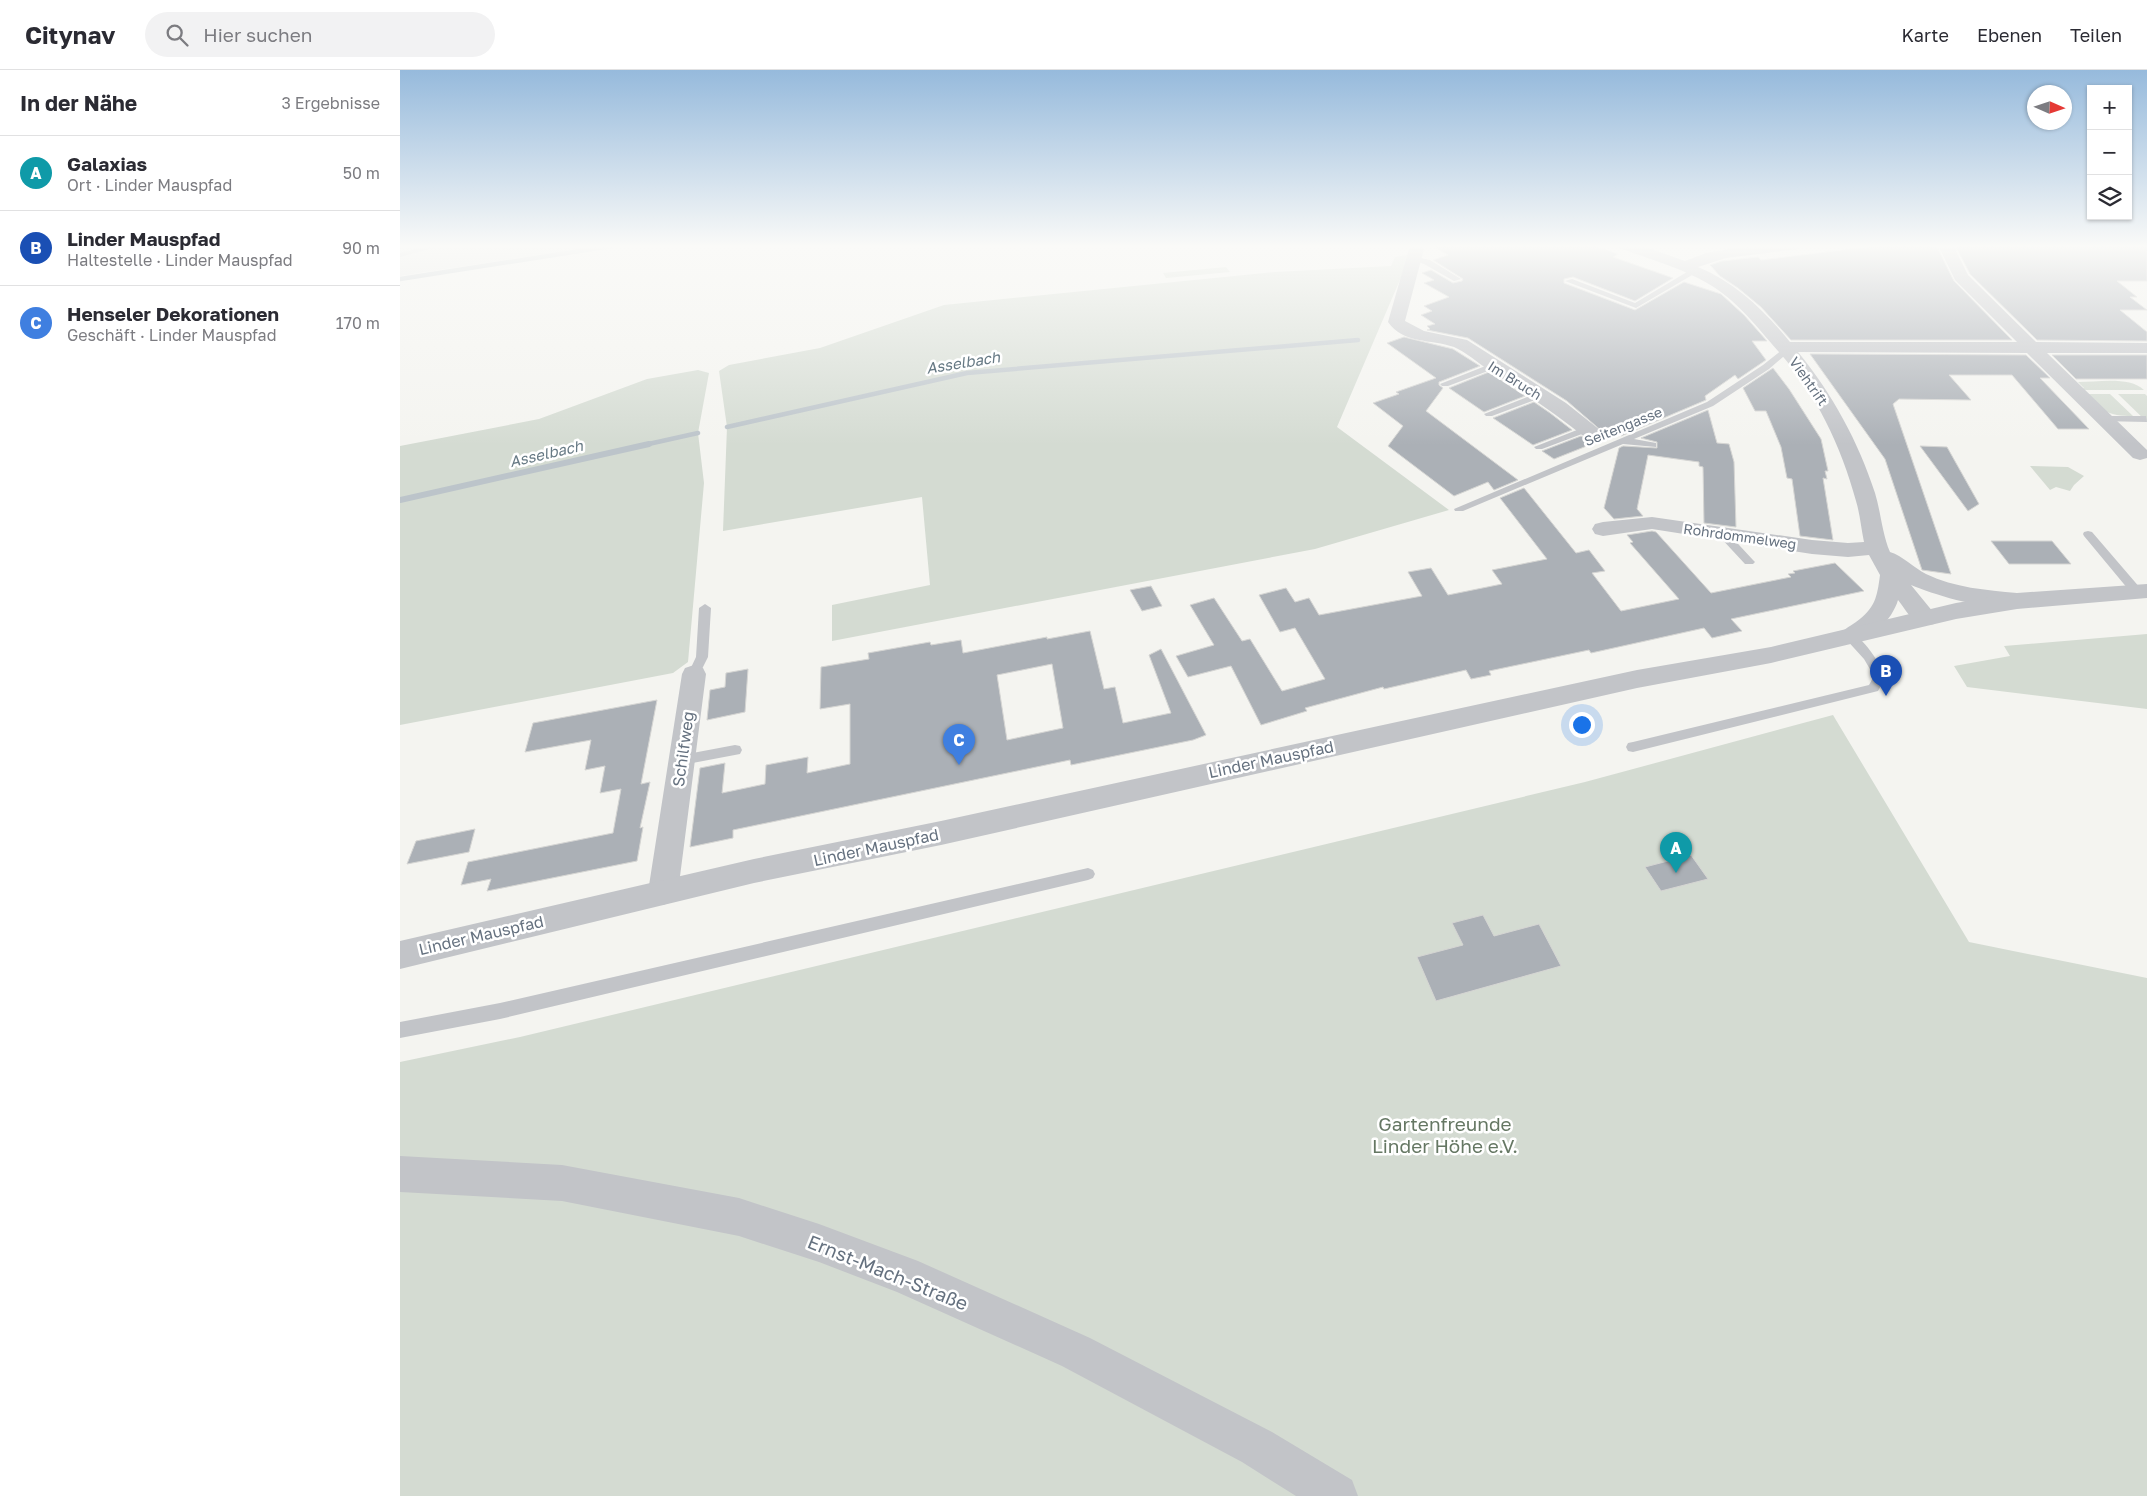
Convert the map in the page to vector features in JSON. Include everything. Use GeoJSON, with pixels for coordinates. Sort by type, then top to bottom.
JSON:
{"type":"FeatureCollection","features":[{"type":"Feature","properties":{"kind":"street","name":"Im Bruch"},"geometry":{"type":"LineString","coordinates":[[1399,312],[1396,322],[1402,329],[1410,333],[1461,344],[1540,395],[1590,431]]}},
{"type":"Feature","properties":{"kind":"street","name":"Viehtrift"},"geometry":{"type":"LineString","coordinates":[[1752,312],[1786,348],[1817,390],[1843,434],[1865,496],[1876,545],[1892,574],[1926,618]]}},
{"type":"Feature","properties":{"kind":"street"},"geometry":{"type":"LineString","coordinates":[[1996,312],[2102,419],[2140,454]]}},
{"type":"Feature","properties":{"kind":"street"},"geometry":{"type":"LineString","coordinates":[[1786,348],[2147,348]]}},
{"type":"Feature","properties":{"kind":"street","name":"Rohrdommelweg"},"geometry":{"type":"LineString","coordinates":[[1602,529],[1652,523],[1812,547],[1848,550],[1876,545]]}},
{"type":"Feature","properties":{"kind":"street","name":"Viehtrift"},"geometry":{"type":"LineString","coordinates":[[1876,545],[1906,574],[1938,588],[2017,601]]}},
{"type":"Feature","properties":{"kind":"street"},"geometry":{"type":"LineString","coordinates":[[1850,637],[1872,623],[1884,611],[1889,596],[1892,574]]}},
{"type":"Feature","properties":{"kind":"street","name":"Linder Mauspfad"},"geometry":{"type":"LineString","coordinates":[[400,955],[663,892],[941,833],[1637,679],[1746,660],[1926,618],[2017,601],[2142,591]]}},
{"type":"Feature","properties":{"kind":"street","name":"Schilfweg"},"geometry":{"type":"LineString","coordinates":[[663,892],[694,674]]}},
{"type":"Feature","properties":{"kind":"street","name":"Ernst-Mach-Straße"},"geometry":{"type":"LineString","coordinates":[[400,1174],[562,1183],[739,1217],[819,1243],[904,1275],[1076,1352],[1257,1447],[1336,1496]]}},
{"type":"Feature","properties":{"kind":"lane","name":"Seitengasse"},"geometry":{"type":"LineString","coordinates":[[1459,509],[1710,404],[1766,367],[1786,348]]}},
{"type":"Feature","properties":{"kind":"lane"},"geometry":{"type":"LineString","coordinates":[[1445,384],[1493,366]]}},
{"type":"Feature","properties":{"kind":"lane"},"geometry":{"type":"LineString","coordinates":[[1489,414],[1540,395]]}},
{"type":"Feature","properties":{"kind":"lane"},"geometry":{"type":"LineString","coordinates":[[2102,419],[2146,420]]}},
{"type":"Feature","properties":{"kind":"lane"},"geometry":{"type":"LineString","coordinates":[[1539,447],[1590,431]]}},
{"type":"Feature","properties":{"kind":"lane"},"geometry":{"type":"LineString","coordinates":[[1624,440],[1653,445]]}},
{"type":"Feature","properties":{"kind":"lane"},"geometry":{"type":"LineString","coordinates":[[1723,534],[1749,562]]}},
{"type":"Feature","properties":{"kind":"lane"},"geometry":{"type":"LineString","coordinates":[[2088,534],[2142,591]]}},
{"type":"Feature","properties":{"kind":"lane","name":"Schilfweg"},"geometry":{"type":"LineString","coordinates":[[694,674],[702,657],[705,608]]}},
{"type":"Feature","properties":{"kind":"lane"},"geometry":{"type":"LineString","coordinates":[[1633,747],[1874,688],[1880,676],[1868,656],[1850,637]]}},
{"type":"Feature","properties":{"kind":"lane"},"geometry":{"type":"LineString","coordinates":[[682,760],[735,750]]}},
{"type":"Feature","properties":{"kind":"lane"},"geometry":{"type":"LineString","coordinates":[[400,1030],[500,1011],[1088,874]]}},
{"type":"Feature","properties":{"kind":"green space"},"geometry":{"type":"Polygon","coordinates":[[[925,312],[1386,312],[1337,427],[1449,510],[1315,549],[832,641],[832,605],[930,585],[922,497],[723,531],[727,427],[719,371],[729,365],[820,348],[925,312]]]}},
{"type":"Feature","properties":{"kind":"green space"},"geometry":{"type":"Polygon","coordinates":[[[698,370],[709,373],[698,433],[704,483],[688,662],[673,673],[400,725],[400,446],[539,419],[647,379],[698,370]]]}},
{"type":"Feature","properties":{"kind":"green space"},"geometry":{"type":"Polygon","coordinates":[[[2122,381],[2131,383],[2144,390],[2081,390],[2084,388],[2078,382],[2122,381]]]}},
{"type":"Feature","properties":{"kind":"green space"},"geometry":{"type":"Polygon","coordinates":[[[2085,394],[2110,394],[2133,416],[2111,414],[2096,405],[2085,394]]]}},
{"type":"Feature","properties":{"kind":"green space"},"geometry":{"type":"Polygon","coordinates":[[[2118,394],[2145,394],[2147,396],[2147,422],[2118,394]]]}},
{"type":"Feature","properties":{"kind":"green space"},"geometry":{"type":"Polygon","coordinates":[[[2030,466],[2068,467],[2084,476],[2070,491],[2056,487],[2050,490],[2030,466]]]}},
{"type":"Feature","properties":{"kind":"green space"},"geometry":{"type":"Polygon","coordinates":[[[2147,634],[2147,709],[1967,687],[1954,666],[2010,656],[2004,646],[2147,634]]]}},
{"type":"Feature","properties":{"kind":"green space","name":"Gartenfreunde Linder Höhe e.V."},"geometry":{"type":"Polygon","coordinates":[[[1833,715],[1969,942],[2147,978],[2147,1496],[400,1496],[400,1062],[520,1037],[1585,782],[1833,715]]]}},
{"type":"Feature","properties":{"kind":"building"},"geometry":{"type":"Polygon","coordinates":[[[1430,312],[1740,312],[1767,341],[1752,341],[1766,360],[1738,379],[1735,375],[1705,396],[1706,400],[1621,436],[1622,432],[1554,459],[1542,451],[1581,436],[1592,442],[1601,440],[1604,433],[1567,401],[1468,338],[1427,330],[1430,329],[1427,326],[1435,324],[1421,315],[1430,312]]]}},
{"type":"Feature","properties":{"kind":"building"},"geometry":{"type":"Polygon","coordinates":[[[1765,312],[1984,312],[2012,340],[1791,340],[1765,312]]]}},
{"type":"Feature","properties":{"kind":"building"},"geometry":{"type":"Polygon","coordinates":[[[2008,312],[2122,312],[2147,332],[2147,341],[2037,340],[2008,312]]]}},
{"type":"Feature","properties":{"kind":"building"},"geometry":{"type":"Polygon","coordinates":[[[1404,337],[1453,349],[1480,366],[1439,382],[1439,385],[1443,388],[1426,411],[1518,480],[1494,490],[1488,482],[1454,496],[1388,446],[1403,426],[1373,403],[1399,394],[1396,392],[1436,378],[1387,343],[1404,337]]]}},
{"type":"Feature","properties":{"kind":"building"},"geometry":{"type":"Polygon","coordinates":[[[1810,354],[2026,355],[2050,378],[2040,378],[2089,429],[2058,429],[2012,375],[1949,375],[1971,400],[1899,399],[1893,404],[1951,574],[1922,570],[1885,459],[1810,354]]]}},
{"type":"Feature","properties":{"kind":"building"},"geometry":{"type":"Polygon","coordinates":[[[2052,355],[2147,355],[2147,379],[2076,379],[2052,355]]]}},
{"type":"Feature","properties":{"kind":"building"},"geometry":{"type":"Polygon","coordinates":[[[1773,368],[1821,439],[1828,471],[1825,471],[1827,479],[1823,478],[1833,540],[1800,536],[1792,479],[1787,478],[1781,447],[1766,411],[1755,411],[1743,388],[1773,368]]]}},
{"type":"Feature","properties":{"kind":"building"},"geometry":{"type":"Polygon","coordinates":[[[1489,372],[1525,396],[1484,412],[1449,388],[1489,372]]]}},
{"type":"Feature","properties":{"kind":"building"},"geometry":{"type":"Polygon","coordinates":[[[1534,402],[1572,430],[1533,445],[1493,418],[1534,402]]]}},
{"type":"Feature","properties":{"kind":"building"},"geometry":{"type":"Polygon","coordinates":[[[1708,410],[1717,443],[1729,444],[1734,462],[1736,527],[1704,523],[1703,467],[1699,466],[1699,462],[1648,455],[1637,509],[1643,516],[1614,519],[1604,508],[1619,448],[1623,446],[1657,448],[1657,442],[1641,438],[1708,410]]]}},
{"type":"Feature","properties":{"kind":"building"},"geometry":{"type":"Polygon","coordinates":[[[1920,446],[1947,447],[1979,504],[1968,511],[1920,446]]]}},
{"type":"Feature","properties":{"kind":"building"},"geometry":{"type":"Polygon","coordinates":[[[1524,488],[1576,553],[1589,550],[1605,571],[1592,573],[1621,611],[1679,599],[1630,543],[1633,542],[1627,535],[1652,531],[1656,532],[1711,593],[1791,577],[1788,574],[1795,573],[1793,571],[1835,563],[1864,591],[1731,619],[1742,631],[1712,638],[1704,628],[1591,653],[1589,650],[1489,671],[1491,675],[1471,679],[1466,670],[1384,689],[1383,687],[1305,708],[1307,711],[1261,725],[1231,666],[1188,677],[1176,656],[1214,645],[1190,605],[1214,598],[1242,641],[1250,639],[1282,691],[1325,679],[1295,628],[1280,632],[1259,595],[1286,588],[1295,602],[1309,598],[1319,615],[1422,596],[1408,572],[1431,568],[1448,595],[1502,584],[1492,570],[1547,559],[1500,498],[1524,488]]]}},
{"type":"Feature","properties":{"kind":"building"},"geometry":{"type":"Polygon","coordinates":[[[1991,541],[2052,541],[2071,564],[2009,564],[1991,541]]]}},
{"type":"Feature","properties":{"kind":"building"},"geometry":{"type":"Polygon","coordinates":[[[1151,586],[1162,606],[1142,611],[1130,590],[1151,586]]]}},
{"type":"Feature","properties":{"kind":"building"},"geometry":{"type":"Polygon","coordinates":[[[1090,631],[1104,689],[1115,687],[1123,723],[1171,713],[1149,655],[1161,649],[1206,735],[1193,740],[1071,765],[1070,760],[733,830],[733,838],[690,847],[700,768],[725,763],[722,793],[765,784],[766,765],[808,757],[807,773],[850,764],[850,704],[820,709],[821,667],[869,659],[868,653],[930,642],[931,645],[961,640],[963,653],[1047,637],[1047,639],[1090,631]],[[1052,664],[997,675],[1007,740],[1063,728],[1052,664]]]}},
{"type":"Feature","properties":{"kind":"building"},"geometry":{"type":"Polygon","coordinates":[[[748,669],[745,712],[707,720],[710,690],[725,687],[726,673],[748,669]]]}},
{"type":"Feature","properties":{"kind":"building"},"geometry":{"type":"Polygon","coordinates":[[[657,700],[641,784],[650,782],[640,828],[643,827],[637,861],[487,891],[491,879],[461,885],[468,862],[613,833],[621,789],[600,793],[605,766],[585,770],[591,740],[525,752],[533,723],[657,700]]]}},
{"type":"Feature","properties":{"kind":"building"},"geometry":{"type":"Polygon","coordinates":[[[475,829],[469,852],[407,864],[416,841],[475,829]]]}},
{"type":"Feature","properties":{"kind":"building"},"geometry":{"type":"Polygon","coordinates":[[[1691,855],[1708,879],[1661,891],[1645,867],[1691,855]]]}},
{"type":"Feature","properties":{"kind":"building"},"geometry":{"type":"Polygon","coordinates":[[[1483,915],[1494,936],[1539,924],[1561,966],[1436,1001],[1417,957],[1463,945],[1452,923],[1483,915]]]}},
{"type":"Feature","properties":{"kind":"waterway","name":"Asselbach"},"geometry":{"type":"LineString","coordinates":[[727,427],[967,373],[1358,340]]}},
{"type":"Feature","properties":{"kind":"waterway","name":"Asselbach"},"geometry":{"type":"LineString","coordinates":[[644,445],[698,433]]}},
{"type":"Feature","properties":{"kind":"waterway","name":"Asselbach"},"geometry":{"type":"LineString","coordinates":[[400,500],[649,444]]}},
{"type":"Feature","properties":{"kind":"place","name":"Linder Mauspfad"},"geometry":{"type":"Point","coordinates":[1886,696]}},
{"type":"Feature","properties":{"kind":"place","name":"Henseler Dekorationen"},"geometry":{"type":"Point","coordinates":[959,765]}},
{"type":"Feature","properties":{"kind":"place","name":"Galaxias"},"geometry":{"type":"Point","coordinates":[1676,873]}}]}
